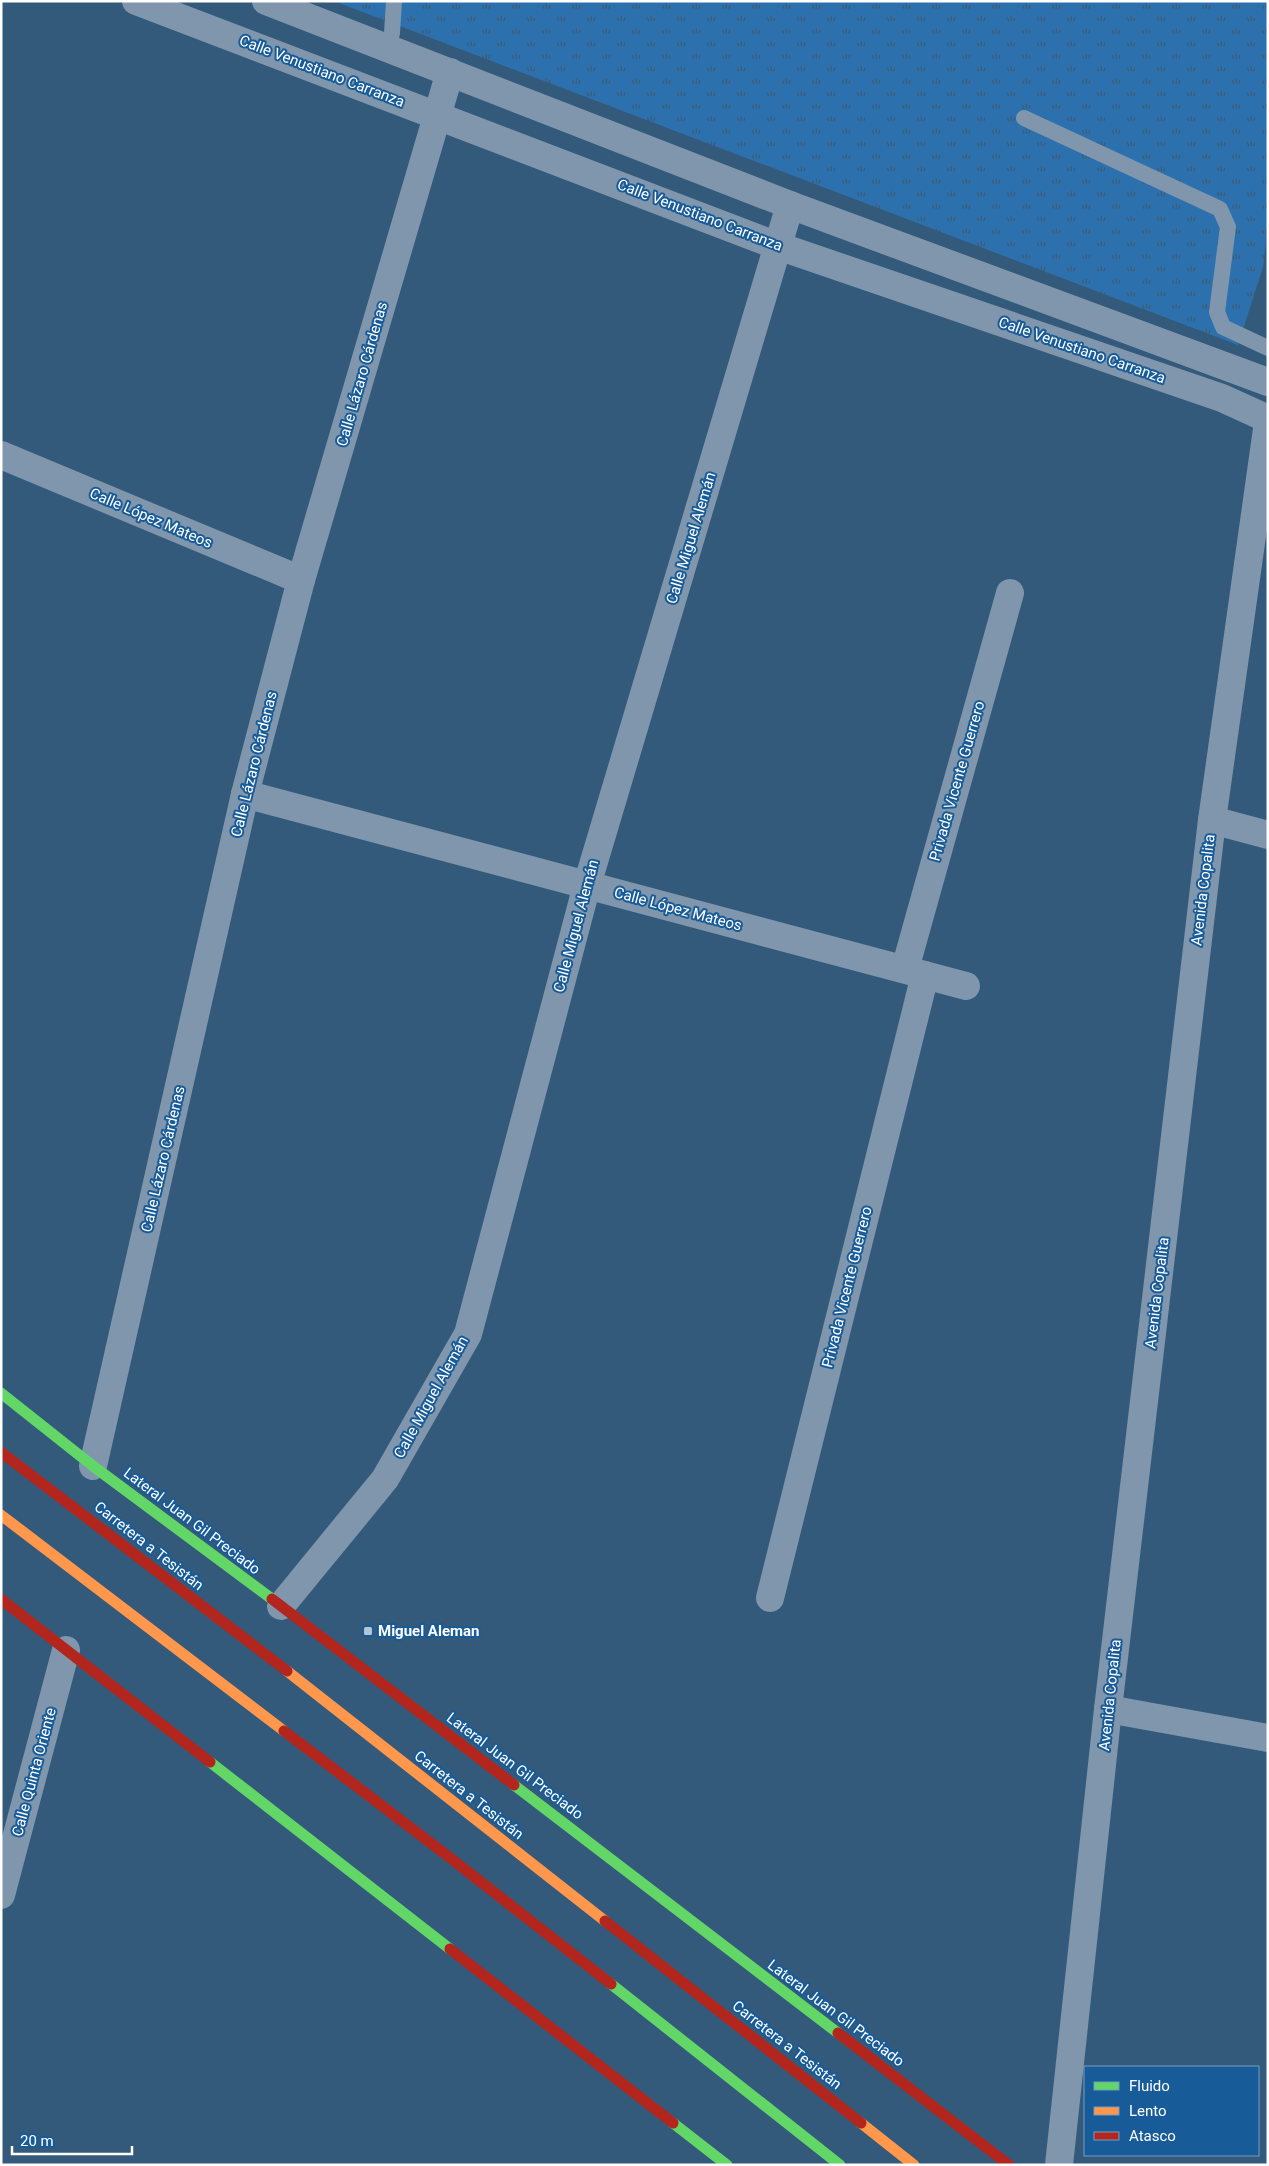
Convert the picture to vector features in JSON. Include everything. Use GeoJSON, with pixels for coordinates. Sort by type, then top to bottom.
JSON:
{"type":"FeatureCollection","features":[{"type":"Feature","properties":{"kind":"main road","name":"Lateral Juan Gil Preciado"},"geometry":{"type":"LineString","coordinates":[[1,1393],[93,1466],[281,1606],[1009,2165]]}},
{"type":"Feature","properties":{"kind":"main road","name":"Carretera a Tesistán"},"geometry":{"type":"LineString","coordinates":[[1,1452],[313,1691],[914,2165]]}},
{"type":"Feature","properties":{"kind":"main road"},"geometry":{"type":"LineString","coordinates":[[1,1515],[449,1857],[840,2165]]}},
{"type":"Feature","properties":{"kind":"main road"},"geometry":{"type":"LineString","coordinates":[[1,1599],[728,2165]]}},
{"type":"Feature","properties":{"kind":"street","name":"Calle Venustiano Carranza"},"geometry":{"type":"LineString","coordinates":[[136,1],[778,246],[1222,398],[1268,421]]}},
{"type":"Feature","properties":{"kind":"street"},"geometry":{"type":"LineString","coordinates":[[266,1],[790,205],[1268,382]]}},
{"type":"Feature","properties":{"kind":"street","name":"Calle Lázaro Cárdenas"},"geometry":{"type":"LineString","coordinates":[[93,1466],[245,794],[301,580],[450,72]]}},
{"type":"Feature","properties":{"kind":"street","name":"Calle Miguel Alemán"},"geometry":{"type":"LineString","coordinates":[[281,1606],[385,1479],[468,1334],[587,885],[790,205]]}},
{"type":"Feature","properties":{"kind":"street","name":"Avenida Copalita"},"geometry":{"type":"LineString","coordinates":[[1059,2165],[1108,1708],[1212,820],[1268,421]]}},
{"type":"Feature","properties":{"kind":"street","name":"Calle López Mateos"},"geometry":{"type":"LineString","coordinates":[[1,455],[301,580]]}},
{"type":"Feature","properties":{"kind":"street","name":"Privada Vicente Guerrero"},"geometry":{"type":"LineString","coordinates":[[770,1598],[915,972],[1010,593]]}},
{"type":"Feature","properties":{"kind":"street","name":"Calle López Mateos"},"geometry":{"type":"LineString","coordinates":[[245,794],[966,986]]}},
{"type":"Feature","properties":{"kind":"street"},"geometry":{"type":"LineString","coordinates":[[1212,820],[1268,835]]}},
{"type":"Feature","properties":{"kind":"street","name":"Calle Quinta Oriente"},"geometry":{"type":"LineString","coordinates":[[1,1895],[66,1650]]}},
{"type":"Feature","properties":{"kind":"street"},"geometry":{"type":"LineString","coordinates":[[1108,1708],[1268,1738]]}},
{"type":"Feature","properties":{"kind":"lane"},"geometry":{"type":"LineString","coordinates":[[388,48],[392,33],[394,1]]}},
{"type":"Feature","properties":{"kind":"lane"},"geometry":{"type":"LineString","coordinates":[[1024,118],[1220,209],[1228,227],[1217,312],[1223,327],[1268,348]]}},
{"type":"Feature","properties":{"kind":"green space"},"geometry":{"type":"Polygon","coordinates":[[[334,1],[1268,1],[1268,223],[1263,267],[1238,345],[334,1]]]}},
{"type":"Feature","properties":{"kind":"traffic: fast"},"geometry":{"type":"LineString","coordinates":[[1,1393],[93,1466],[272,1599]]}},
{"type":"Feature","properties":{"kind":"traffic: fast"},"geometry":{"type":"LineString","coordinates":[[210,1762],[450,1949]]}},
{"type":"Feature","properties":{"kind":"traffic: fast"},"geometry":{"type":"LineString","coordinates":[[514,1785],[838,2033]]}},
{"type":"Feature","properties":{"kind":"traffic: fast"},"geometry":{"type":"LineString","coordinates":[[611,1984],[840,2165]]}},
{"type":"Feature","properties":{"kind":"traffic: fast"},"geometry":{"type":"LineString","coordinates":[[673,2123],[727,2165]]}},
{"type":"Feature","properties":{"kind":"traffic: slow"},"geometry":{"type":"LineString","coordinates":[[1,1515],[284,1731]]}},
{"type":"Feature","properties":{"kind":"traffic: slow"},"geometry":{"type":"LineString","coordinates":[[287,1671],[605,1921]]}},
{"type":"Feature","properties":{"kind":"traffic: slow"},"geometry":{"type":"LineString","coordinates":[[861,2123],[914,2165]]}},
{"type":"Feature","properties":{"kind":"traffic: jam"},"geometry":{"type":"LineString","coordinates":[[1,1452],[287,1671]]}},
{"type":"Feature","properties":{"kind":"traffic: jam"},"geometry":{"type":"LineString","coordinates":[[1,1599],[210,1762]]}},
{"type":"Feature","properties":{"kind":"traffic: jam"},"geometry":{"type":"LineString","coordinates":[[272,1599],[514,1785]]}},
{"type":"Feature","properties":{"kind":"traffic: jam"},"geometry":{"type":"LineString","coordinates":[[284,1731],[611,1984]]}},
{"type":"Feature","properties":{"kind":"traffic: jam"},"geometry":{"type":"LineString","coordinates":[[605,1921],[861,2123]]}},
{"type":"Feature","properties":{"kind":"traffic: jam"},"geometry":{"type":"LineString","coordinates":[[450,1949],[673,2123]]}},
{"type":"Feature","properties":{"kind":"traffic: jam"},"geometry":{"type":"LineString","coordinates":[[838,2033],[1009,2165]]}},
{"type":"Feature","properties":{"kind":"place","name":"Miguel Aleman"},"geometry":{"type":"Point","coordinates":[368,1631]}}]}
